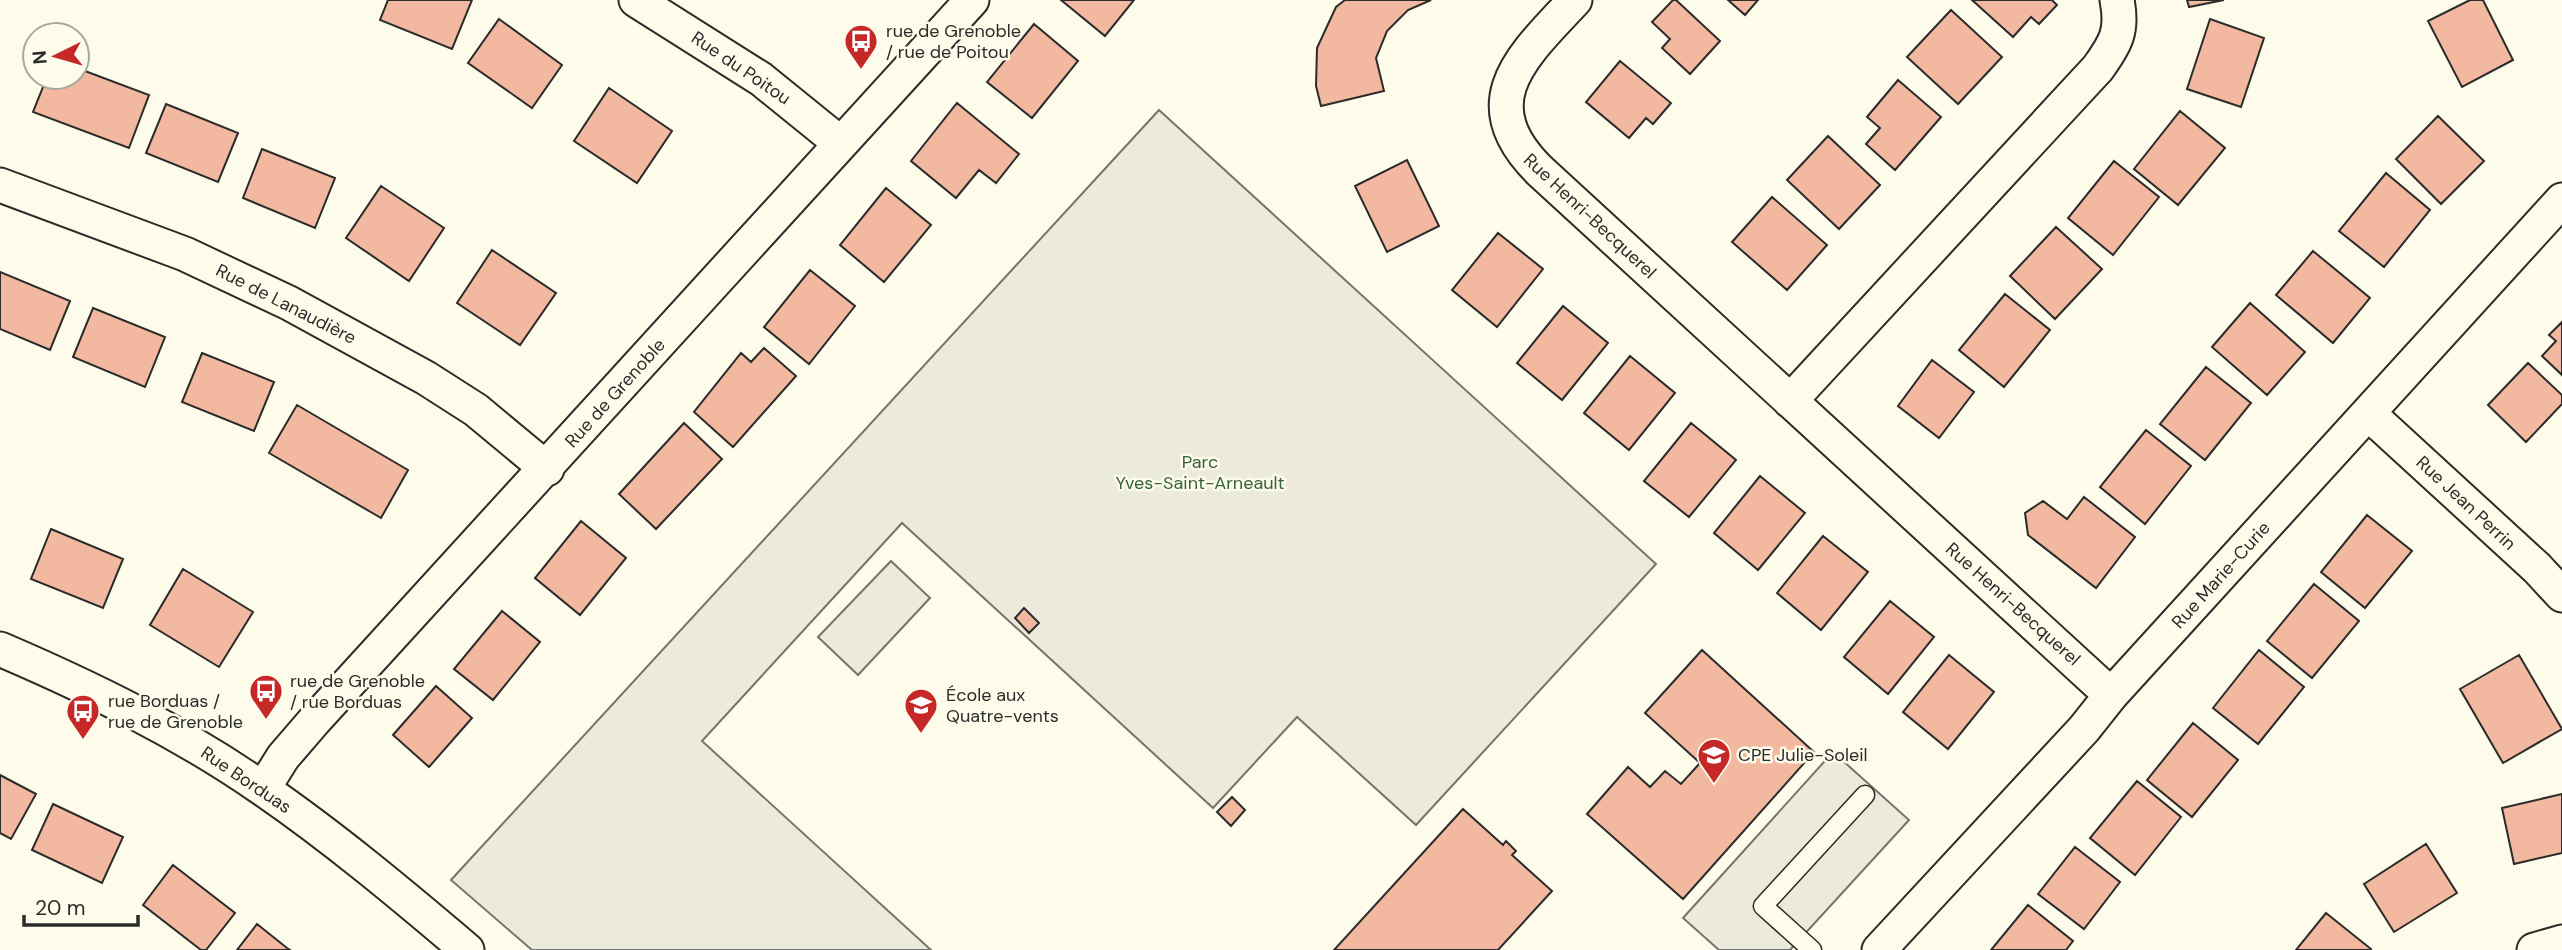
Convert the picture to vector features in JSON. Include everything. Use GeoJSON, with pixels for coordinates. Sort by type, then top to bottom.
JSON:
{"type":"FeatureCollection","features":[{"type":"Feature","properties":{"kind":"street","name":"Rue du Poitou"},"geometry":{"type":"LineString","coordinates":[[636,0],[761,79],[840,143]]}},
{"type":"Feature","properties":{"kind":"street","name":"Rue de Grenoble"},"geometry":{"type":"LineString","coordinates":[[263,789],[283,757],[314,721],[547,469],[972,0]]}},
{"type":"Feature","properties":{"kind":"street","name":"Rue Henri-Becquerel"},"geometry":{"type":"LineString","coordinates":[[1575,0],[1527,52],[1508,86],[1506,106],[1517,146],[1540,172],[2111,695]]}},
{"type":"Feature","properties":{"kind":"street"},"geometry":{"type":"LineString","coordinates":[[1790,401],[2098,68],[2119,35],[2118,0]]}},
{"type":"Feature","properties":{"kind":"street","name":"Rue de Lanaudière"},"geometry":{"type":"LineString","coordinates":[[0,186],[185,254],[289,303],[404,366],[466,404],[504,431],[547,469]]}},
{"type":"Feature","properties":{"kind":"street","name":"Rue Marie-Curie"},"geometry":{"type":"LineString","coordinates":[[1879,950],[2084,729],[2111,695],[2562,200]]}},
{"type":"Feature","properties":{"kind":"street","name":"Rue Jean Perrin"},"geometry":{"type":"LineString","coordinates":[[2369,414],[2537,568],[2562,595]]}},
{"type":"Feature","properties":{"kind":"street","name":"Rue Borduas"},"geometry":{"type":"LineString","coordinates":[[0,649],[160,727],[263,789],[383,880],[467,950]]}},
{"type":"Feature","properties":{"kind":"street"},"geometry":{"type":"LineString","coordinates":[[2534,950],[2562,942]]}},
{"type":"Feature","properties":{"kind":"lane"},"geometry":{"type":"LineString","coordinates":[[1812,950],[1763,906],[1865,795]]}},
{"type":"Feature","properties":{"kind":"green space","name":"Parc Yves-Saint-Arneault"},"geometry":{"type":"Polygon","coordinates":[[[1159,110],[1656,564],[1416,825],[1297,717],[1213,808],[902,523],[702,741],[931,950],[532,950],[451,880],[1159,110]]]}},
{"type":"Feature","properties":{"kind":"green space"},"geometry":{"type":"Polygon","coordinates":[[[891,561],[930,598],[858,675],[818,637],[891,561]]]}},
{"type":"Feature","properties":{"kind":"shaded area"},"geometry":{"type":"Polygon","coordinates":[[[1833,752],[1909,820],[1790,950],[1719,950],[1683,918],[1833,752]]]}},
{"type":"Feature","properties":{"kind":"building"},"geometry":{"type":"Polygon","coordinates":[[[388,0],[472,0],[452,49],[380,20],[388,0]]]}},
{"type":"Feature","properties":{"kind":"building"},"geometry":{"type":"Polygon","coordinates":[[[1061,0],[1134,0],[1105,36],[1061,0]]]}},
{"type":"Feature","properties":{"kind":"building"},"geometry":{"type":"Polygon","coordinates":[[[1345,0],[1431,0],[1408,10],[1387,31],[1376,58],[1384,91],[1321,106],[1316,86],[1317,48],[1336,7],[1345,0]]]}},
{"type":"Feature","properties":{"kind":"building"},"geometry":{"type":"Polygon","coordinates":[[[1673,0],[1720,41],[1690,74],[1662,48],[1670,39],[1652,22],[1673,0]]]}},
{"type":"Feature","properties":{"kind":"building"},"geometry":{"type":"Polygon","coordinates":[[[1728,0],[1758,0],[1745,15],[1728,0]]]}},
{"type":"Feature","properties":{"kind":"building"},"geometry":{"type":"Polygon","coordinates":[[[1972,0],[2052,0],[2057,5],[2039,24],[2031,17],[2013,37],[1972,0]]]}},
{"type":"Feature","properties":{"kind":"building"},"geometry":{"type":"Polygon","coordinates":[[[2187,0],[2224,0],[2189,7],[2187,0]]]}},
{"type":"Feature","properties":{"kind":"building"},"geometry":{"type":"Polygon","coordinates":[[[2470,0],[2483,0],[2513,60],[2462,87],[2428,21],[2470,0]]]}},
{"type":"Feature","properties":{"kind":"building"},"geometry":{"type":"Polygon","coordinates":[[[1951,10],[2002,57],[1958,104],[1907,57],[1951,10]]]}},
{"type":"Feature","properties":{"kind":"building"},"geometry":{"type":"Polygon","coordinates":[[[499,19],[562,65],[532,108],[468,63],[499,19]]]}},
{"type":"Feature","properties":{"kind":"building"},"geometry":{"type":"Polygon","coordinates":[[[2210,19],[2264,38],[2241,107],[2187,89],[2210,19]]]}},
{"type":"Feature","properties":{"kind":"building"},"geometry":{"type":"Polygon","coordinates":[[[1034,24],[1078,61],[1032,118],[987,82],[1034,24]]]}},
{"type":"Feature","properties":{"kind":"building"},"geometry":{"type":"Polygon","coordinates":[[[1620,61],[1671,103],[1653,124],[1646,118],[1629,138],[1586,102],[1620,61]]]}},
{"type":"Feature","properties":{"kind":"building"},"geometry":{"type":"Polygon","coordinates":[[[91,73],[149,95],[129,148],[33,112],[41,91],[91,91],[91,73]]]}},
{"type":"Feature","properties":{"kind":"building"},"geometry":{"type":"Polygon","coordinates":[[[1898,80],[1941,117],[1895,170],[1866,144],[1880,128],[1867,117],[1898,80]]]}},
{"type":"Feature","properties":{"kind":"building"},"geometry":{"type":"Polygon","coordinates":[[[609,88],[672,131],[637,183],[574,141],[609,88]]]}},
{"type":"Feature","properties":{"kind":"building"},"geometry":{"type":"Polygon","coordinates":[[[957,103],[1019,154],[996,183],[979,170],[956,198],[911,161],[957,103]]]}},
{"type":"Feature","properties":{"kind":"building"},"geometry":{"type":"Polygon","coordinates":[[[166,104],[238,133],[218,182],[146,153],[166,104]]]}},
{"type":"Feature","properties":{"kind":"building"},"geometry":{"type":"Polygon","coordinates":[[[2180,111],[2225,148],[2178,205],[2134,169],[2180,111]]]}},
{"type":"Feature","properties":{"kind":"building"},"geometry":{"type":"Polygon","coordinates":[[[2438,116],[2484,161],[2441,204],[2396,159],[2438,116]]]}},
{"type":"Feature","properties":{"kind":"building"},"geometry":{"type":"Polygon","coordinates":[[[1828,136],[1880,185],[1839,229],[1787,180],[1828,136]]]}},
{"type":"Feature","properties":{"kind":"building"},"geometry":{"type":"Polygon","coordinates":[[[262,149],[335,178],[315,228],[243,198],[262,149]]]}},
{"type":"Feature","properties":{"kind":"building"},"geometry":{"type":"Polygon","coordinates":[[[1407,160],[1439,226],[1387,252],[1355,186],[1407,160]]]}},
{"type":"Feature","properties":{"kind":"building"},"geometry":{"type":"Polygon","coordinates":[[[2114,161],[2159,197],[2113,255],[2068,218],[2114,161]]]}},
{"type":"Feature","properties":{"kind":"building"},"geometry":{"type":"Polygon","coordinates":[[[2386,173],[2430,210],[2384,267],[2339,231],[2386,173]]]}},
{"type":"Feature","properties":{"kind":"building"},"geometry":{"type":"Polygon","coordinates":[[[381,186],[444,228],[409,281],[346,238],[381,186]]]}},
{"type":"Feature","properties":{"kind":"building"},"geometry":{"type":"Polygon","coordinates":[[[886,188],[931,225],[884,282],[840,245],[886,188]]]}},
{"type":"Feature","properties":{"kind":"building"},"geometry":{"type":"Polygon","coordinates":[[[1772,197],[1827,245],[1787,290],[1732,242],[1772,197]]]}},
{"type":"Feature","properties":{"kind":"building"},"geometry":{"type":"Polygon","coordinates":[[[2056,227],[2102,269],[2055,319],[2010,276],[2056,227]]]}},
{"type":"Feature","properties":{"kind":"building"},"geometry":{"type":"Polygon","coordinates":[[[1498,233],[1543,269],[1497,327],[1452,290],[1498,233]]]}},
{"type":"Feature","properties":{"kind":"building"},"geometry":{"type":"Polygon","coordinates":[[[492,250],[556,293],[520,345],[457,303],[492,250]]]}},
{"type":"Feature","properties":{"kind":"building"},"geometry":{"type":"Polygon","coordinates":[[[2313,251],[2370,298],[2333,343],[2276,295],[2313,251]]]}},
{"type":"Feature","properties":{"kind":"building"},"geometry":{"type":"Polygon","coordinates":[[[810,270],[855,306],[809,364],[764,327],[810,270]]]}},
{"type":"Feature","properties":{"kind":"building"},"geometry":{"type":"Polygon","coordinates":[[[0,272],[70,301],[50,350],[0,329],[0,272]]]}},
{"type":"Feature","properties":{"kind":"building"},"geometry":{"type":"Polygon","coordinates":[[[2005,294],[2050,330],[2004,387],[1959,350],[2005,294]]]}},
{"type":"Feature","properties":{"kind":"building"},"geometry":{"type":"Polygon","coordinates":[[[2250,303],[2305,352],[2267,395],[2212,347],[2250,303]]]}},
{"type":"Feature","properties":{"kind":"building"},"geometry":{"type":"Polygon","coordinates":[[[1563,306],[1608,343],[1562,400],[1517,363],[1563,306]]]}},
{"type":"Feature","properties":{"kind":"building"},"geometry":{"type":"Polygon","coordinates":[[[93,308],[165,337],[145,387],[73,357],[93,308]]]}},
{"type":"Feature","properties":{"kind":"building"},"geometry":{"type":"Polygon","coordinates":[[[2562,322],[2562,375],[2542,356],[2556,341],[2549,335],[2562,322]]]}},
{"type":"Feature","properties":{"kind":"building"},"geometry":{"type":"Polygon","coordinates":[[[764,348],[796,376],[733,447],[694,412],[741,353],[751,362],[764,348]]]}},
{"type":"Feature","properties":{"kind":"building"},"geometry":{"type":"Polygon","coordinates":[[[202,353],[274,382],[254,431],[182,402],[202,353]]]}},
{"type":"Feature","properties":{"kind":"building"},"geometry":{"type":"Polygon","coordinates":[[[1630,356],[1675,393],[1629,450],[1584,413],[1630,356]]]}},
{"type":"Feature","properties":{"kind":"building"},"geometry":{"type":"Polygon","coordinates":[[[1932,360],[1974,392],[1939,438],[1898,406],[1932,360]]]}},
{"type":"Feature","properties":{"kind":"building"},"geometry":{"type":"Polygon","coordinates":[[[2528,363],[2562,395],[2562,404],[2526,442],[2488,405],[2528,363]]]}},
{"type":"Feature","properties":{"kind":"building"},"geometry":{"type":"Polygon","coordinates":[[[2206,367],[2251,403],[2205,460],[2160,424],[2206,367]]]}},
{"type":"Feature","properties":{"kind":"building"},"geometry":{"type":"Polygon","coordinates":[[[297,405],[408,470],[381,518],[269,453],[297,405]]]}},
{"type":"Feature","properties":{"kind":"building"},"geometry":{"type":"Polygon","coordinates":[[[684,423],[722,459],[656,529],[619,494],[684,423]]]}},
{"type":"Feature","properties":{"kind":"building"},"geometry":{"type":"Polygon","coordinates":[[[1691,423],[1736,460],[1689,517],[1644,481],[1691,423]]]}},
{"type":"Feature","properties":{"kind":"building"},"geometry":{"type":"Polygon","coordinates":[[[2146,430],[2191,466],[2145,524],[2100,487],[2146,430]]]}},
{"type":"Feature","properties":{"kind":"building"},"geometry":{"type":"Polygon","coordinates":[[[1760,476],[1805,513],[1758,570],[1714,533],[1760,476]]]}},
{"type":"Feature","properties":{"kind":"building"},"geometry":{"type":"Polygon","coordinates":[[[2084,497],[2135,537],[2096,588],[2028,535],[2025,513],[2043,501],[2067,519],[2084,497]]]}},
{"type":"Feature","properties":{"kind":"building"},"geometry":{"type":"Polygon","coordinates":[[[2367,515],[2412,551],[2365,608],[2321,572],[2367,515]]]}},
{"type":"Feature","properties":{"kind":"building"},"geometry":{"type":"Polygon","coordinates":[[[581,521],[626,558],[580,615],[535,578],[581,521]]]}},
{"type":"Feature","properties":{"kind":"building"},"geometry":{"type":"Polygon","coordinates":[[[51,529],[123,559],[103,608],[31,579],[51,529]]]}},
{"type":"Feature","properties":{"kind":"building"},"geometry":{"type":"Polygon","coordinates":[[[1823,536],[1868,572],[1821,630],[1777,593],[1823,536]]]}},
{"type":"Feature","properties":{"kind":"building"},"geometry":{"type":"Polygon","coordinates":[[[183,569],[253,612],[219,667],[150,625],[183,569]]]}},
{"type":"Feature","properties":{"kind":"building"},"geometry":{"type":"Polygon","coordinates":[[[2314,584],[2359,621],[2312,678],[2267,641],[2314,584]]]}},
{"type":"Feature","properties":{"kind":"building"},"geometry":{"type":"Polygon","coordinates":[[[1890,601],[1934,637],[1888,694],[1844,657],[1890,601]]]}},
{"type":"Feature","properties":{"kind":"building"},"geometry":{"type":"Polygon","coordinates":[[[1024,608],[1039,623],[1029,633],[1015,618],[1024,608]]]}},
{"type":"Feature","properties":{"kind":"building"},"geometry":{"type":"Polygon","coordinates":[[[502,611],[540,642],[493,700],[454,669],[502,611]]]}},
{"type":"Feature","properties":{"kind":"building"},"geometry":{"type":"Polygon","coordinates":[[[1702,650],[1814,752],[1683,899],[1587,814],[1628,767],[1650,787],[1665,771],[1681,784],[1700,763],[1645,713],[1702,650]]]}},
{"type":"Feature","properties":{"kind":"building"},"geometry":{"type":"Polygon","coordinates":[[[2259,650],[2304,687],[2258,744],[2213,708],[2259,650]]]}},
{"type":"Feature","properties":{"kind":"building"},"geometry":{"type":"Polygon","coordinates":[[[1949,655],[1994,692],[1948,749],[1903,712],[1949,655]]]}},
{"type":"Feature","properties":{"kind":"building"},"geometry":{"type":"Polygon","coordinates":[[[2519,655],[2562,729],[2503,763],[2460,689],[2519,655]]]}},
{"type":"Feature","properties":{"kind":"building"},"geometry":{"type":"Polygon","coordinates":[[[436,686],[472,718],[429,767],[393,735],[436,686]]]}},
{"type":"Feature","properties":{"kind":"building"},"geometry":{"type":"Polygon","coordinates":[[[2193,723],[2238,760],[2192,817],[2147,780],[2193,723]]]}},
{"type":"Feature","properties":{"kind":"building"},"geometry":{"type":"Polygon","coordinates":[[[0,775],[36,794],[11,839],[0,833],[0,775]]]}},
{"type":"Feature","properties":{"kind":"building"},"geometry":{"type":"Polygon","coordinates":[[[2137,781],[2181,817],[2135,875],[2090,838],[2137,781]]]}},
{"type":"Feature","properties":{"kind":"building"},"geometry":{"type":"Polygon","coordinates":[[[2562,794],[2562,853],[2514,864],[2502,808],[2562,794]]]}},
{"type":"Feature","properties":{"kind":"building"},"geometry":{"type":"Polygon","coordinates":[[[1232,797],[1245,810],[1231,826],[1217,812],[1232,797]]]}},
{"type":"Feature","properties":{"kind":"building"},"geometry":{"type":"Polygon","coordinates":[[[53,804],[123,837],[102,883],[32,850],[53,804]]]}},
{"type":"Feature","properties":{"kind":"building"},"geometry":{"type":"Polygon","coordinates":[[[1463,809],[1503,845],[1506,841],[1516,851],[1512,855],[1552,891],[1498,950],[1334,950],[1463,809]]]}},
{"type":"Feature","properties":{"kind":"building"},"geometry":{"type":"Polygon","coordinates":[[[2426,844],[2457,893],[2394,932],[2364,884],[2426,844]]]}},
{"type":"Feature","properties":{"kind":"building"},"geometry":{"type":"Polygon","coordinates":[[[2075,847],[2120,882],[2084,929],[2038,894],[2075,847]]]}},
{"type":"Feature","properties":{"kind":"building"},"geometry":{"type":"Polygon","coordinates":[[[173,865],[235,913],[206,950],[201,950],[143,905],[173,865]]]}},
{"type":"Feature","properties":{"kind":"building"},"geometry":{"type":"Polygon","coordinates":[[[2028,905],[2073,941],[2066,950],[1991,950],[2028,905]]]}},
{"type":"Feature","properties":{"kind":"building"},"geometry":{"type":"Polygon","coordinates":[[[2326,913],[2371,949],[2296,950],[2326,913]]]}},
{"type":"Feature","properties":{"kind":"building"},"geometry":{"type":"Polygon","coordinates":[[[257,924],[287,948],[290,950],[237,950],[257,924]]]}},
{"type":"Feature","properties":{"kind":"place","name":"rue de Grenoble / rue de Poitou"},"geometry":{"type":"Point","coordinates":[861,71]}},
{"type":"Feature","properties":{"kind":"place","name":"rue de Grenoble / rue Borduas"},"geometry":{"type":"Point","coordinates":[266,721]}},
{"type":"Feature","properties":{"kind":"place","name":"École aux Quatre-vents"},"geometry":{"type":"Point","coordinates":[921,735]}},
{"type":"Feature","properties":{"kind":"place","name":"rue Borduas / rue de Grenoble"},"geometry":{"type":"Point","coordinates":[83,741]}},
{"type":"Feature","properties":{"kind":"place","name":"CPE Julie-Soleil"},"geometry":{"type":"Point","coordinates":[1714,785]}}]}
